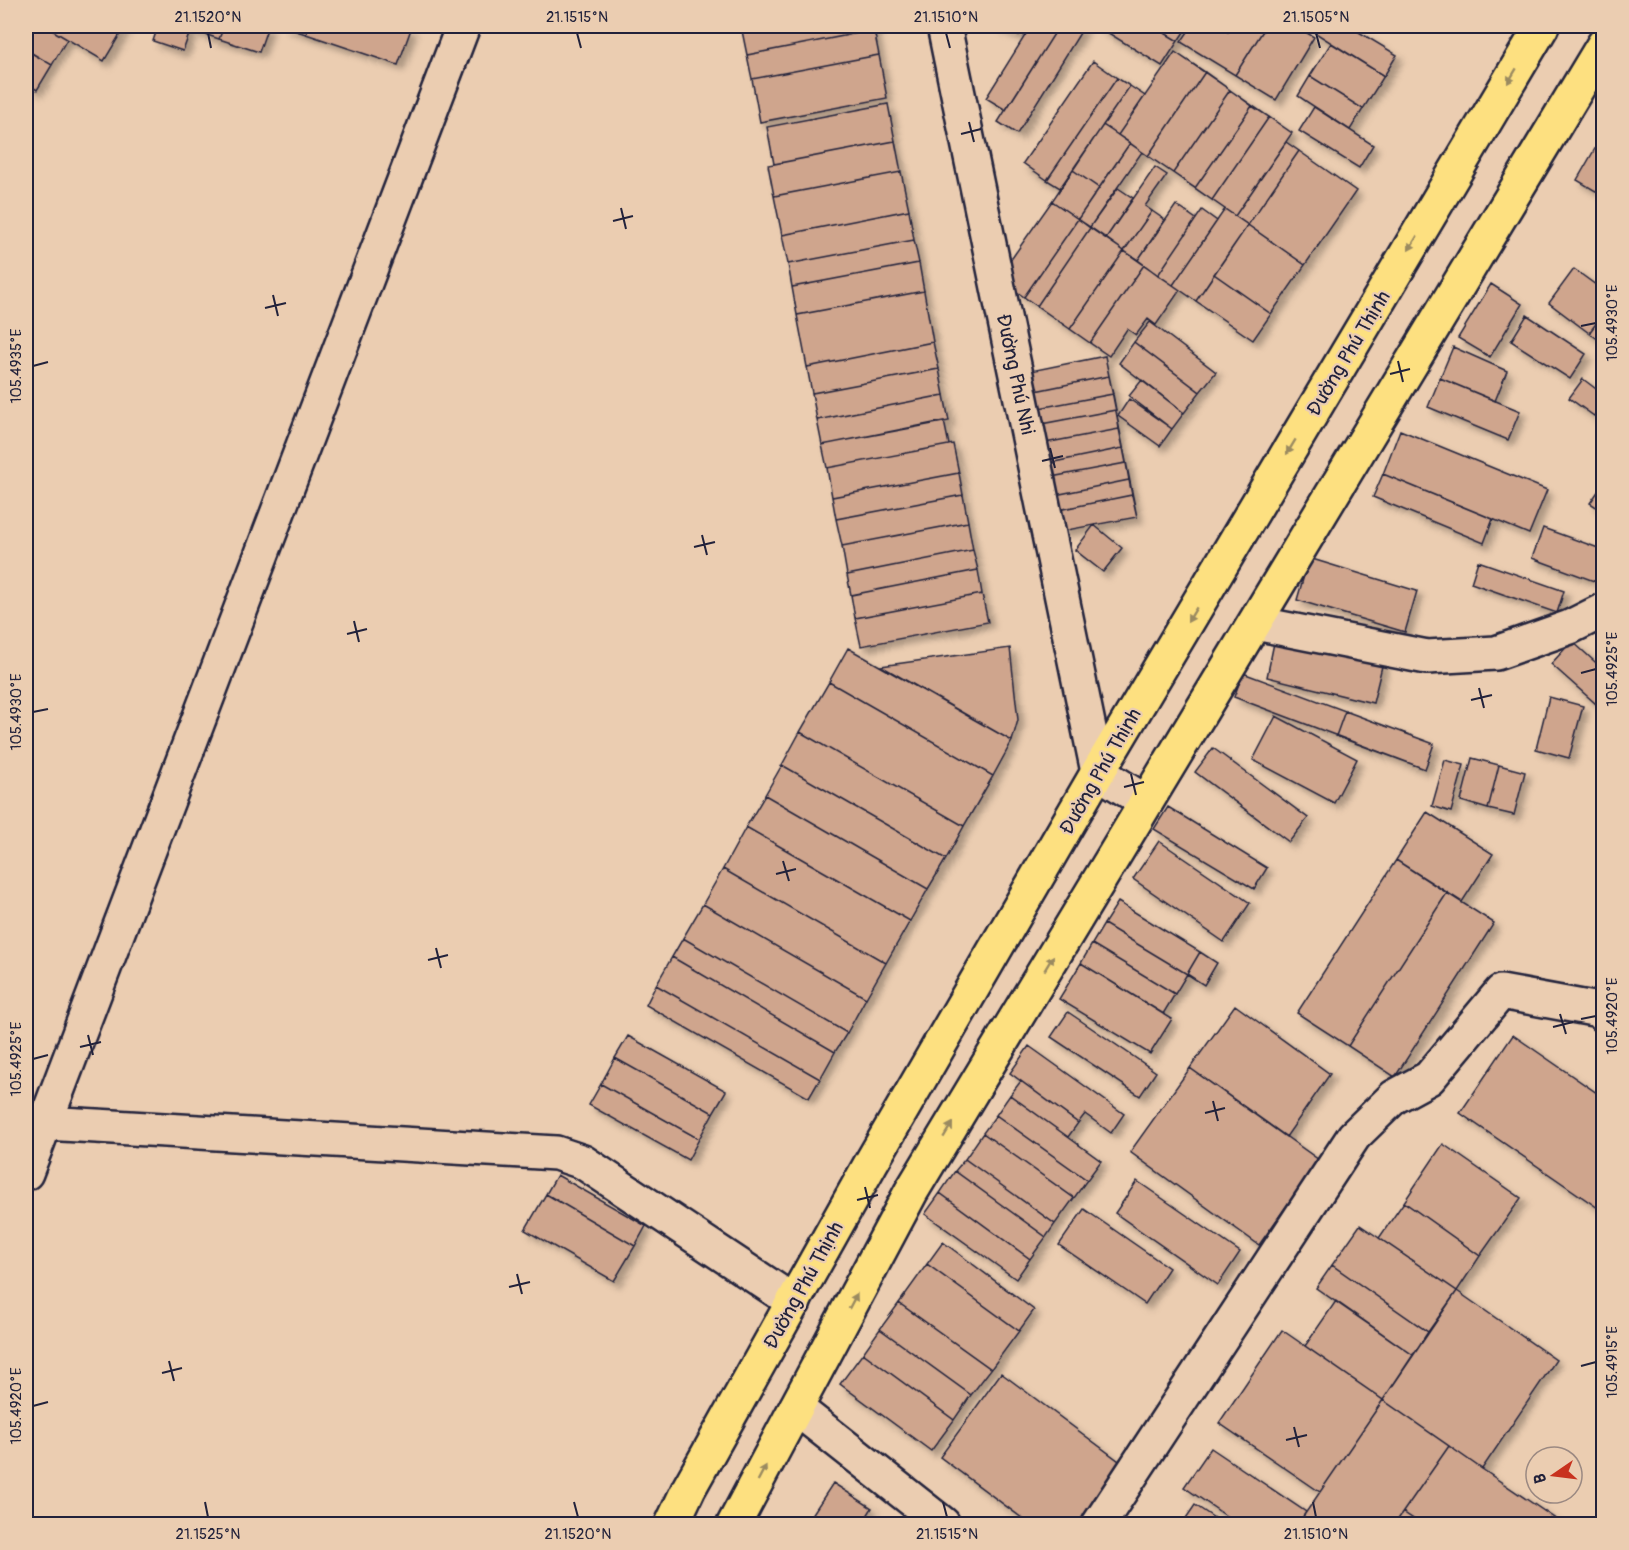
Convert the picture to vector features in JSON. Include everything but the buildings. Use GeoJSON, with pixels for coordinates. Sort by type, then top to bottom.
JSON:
{"type":"FeatureCollection","features":[{"type":"Feature","properties":{"kind":"highway","name":"Đường Phú Thịnh"},"geometry":{"type":"LineString","coordinates":[[672,1524],[689,1488],[871,1163],[1098,772],[1542,26]]}},
{"type":"Feature","properties":{"kind":"highway"},"geometry":{"type":"LineString","coordinates":[[734,1524],[911,1191],[1604,44]]}},
{"type":"Feature","properties":{"kind":"street"},"geometry":{"type":"LineString","coordinates":[[26,1173],[464,26]]}},
{"type":"Feature","properties":{"kind":"street","name":"Đường Phú Nhi"},"geometry":{"type":"LineString","coordinates":[[944,26],[1098,772]]}},
{"type":"Feature","properties":{"kind":"street"},"geometry":{"type":"LineString","coordinates":[[1255,623],[1427,657],[1496,652],[1570,627],[1604,610]]}},
{"type":"Feature","properties":{"kind":"street"},"geometry":{"type":"LineString","coordinates":[[1098,772],[1146,802]]}},
{"type":"Feature","properties":{"kind":"street"},"geometry":{"type":"LineString","coordinates":[[1099,1524],[1354,1136],[1394,1097],[1429,1078],[1501,992],[1599,1010],[1604,1015]]}},
{"type":"Feature","properties":{"kind":"street"},"geometry":{"type":"LineString","coordinates":[[45,1123],[556,1153],[583,1162],[794,1302]]}},
{"type":"Feature","properties":{"kind":"street"},"geometry":{"type":"LineString","coordinates":[[796,1408],[943,1524]]}}]}
